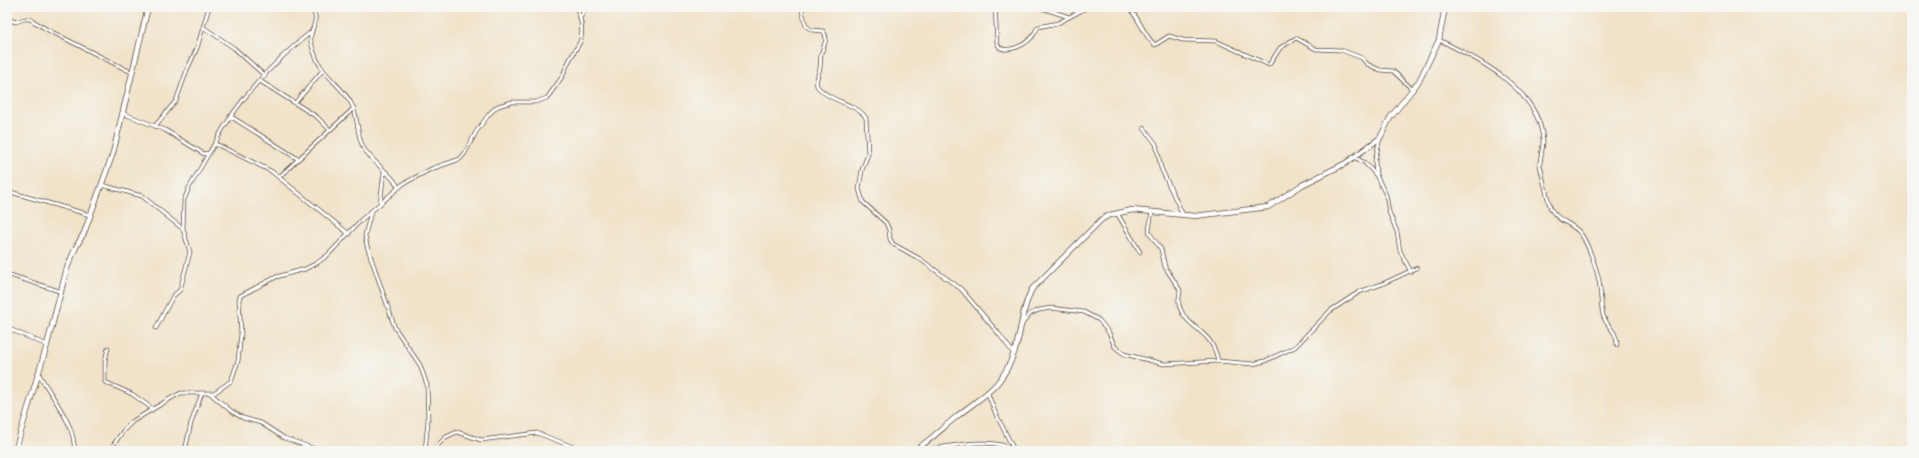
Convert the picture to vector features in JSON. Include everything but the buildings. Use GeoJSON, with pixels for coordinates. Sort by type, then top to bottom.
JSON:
{"type":"FeatureCollection","features":[{"type":"Feature","properties":{"kind":"street"},"geometry":{"type":"LineString","coordinates":[[15,451],[47,345],[67,268],[84,233],[113,153],[131,72],[148,7]]}},
{"type":"Feature","properties":{"kind":"street"},"geometry":{"type":"LineString","coordinates":[[155,126],[176,101],[197,48],[209,7]]}},
{"type":"Feature","properties":{"kind":"street"},"geometry":{"type":"LineString","coordinates":[[311,7],[316,18],[311,32],[311,40],[315,54],[323,70],[346,96],[354,108],[363,146],[373,161],[398,183],[403,184]]}},
{"type":"Feature","properties":{"kind":"street"},"geometry":{"type":"LineString","coordinates":[[210,394],[218,391],[231,381],[238,361],[242,329],[239,297],[276,277],[306,269],[318,263],[371,212],[403,184],[431,169],[460,159],[465,153],[476,132],[490,113],[498,106],[512,102],[536,102],[550,96],[580,42],[582,35],[580,18],[576,7]]}},
{"type":"Feature","properties":{"kind":"street"},"geometry":{"type":"LineString","coordinates":[[580,18],[586,7]]}},
{"type":"Feature","properties":{"kind":"street"},"geometry":{"type":"LineString","coordinates":[[801,7],[806,26],[812,30],[821,30],[826,34],[826,40],[820,56],[821,67],[816,80],[817,86],[837,101],[859,112],[866,118],[868,154],[862,170],[859,189],[863,202],[886,223],[889,230],[890,239],[893,244],[920,259],[961,289],[1014,354]]}},
{"type":"Feature","properties":{"kind":"street"},"geometry":{"type":"LineString","coordinates":[[995,7],[997,43],[1003,50],[1012,49],[1024,43],[1030,39],[1038,27],[1053,24],[1088,7]]}},
{"type":"Feature","properties":{"kind":"street"},"geometry":{"type":"LineString","coordinates":[[1039,7],[1069,17]]}},
{"type":"Feature","properties":{"kind":"street"},"geometry":{"type":"LineString","coordinates":[[1128,7],[1135,16],[1145,35],[1155,45],[1169,36],[1183,40],[1212,40],[1269,64],[1280,48],[1296,38],[1316,49],[1341,50],[1362,58],[1367,64],[1380,70],[1393,71],[1413,90]]}},
{"type":"Feature","properties":{"kind":"street"},"geometry":{"type":"LineString","coordinates":[[1376,175],[1375,160],[1380,138],[1390,118],[1413,90],[1426,70],[1439,40],[1446,7]]}},
{"type":"Feature","properties":{"kind":"street"},"geometry":{"type":"LineString","coordinates":[[7,19],[16,22],[24,19],[30,19],[46,29],[131,72]]}},
{"type":"Feature","properties":{"kind":"street"},"geometry":{"type":"LineString","coordinates":[[203,27],[234,48],[265,76]]}},
{"type":"Feature","properties":{"kind":"street"},"geometry":{"type":"LineString","coordinates":[[156,328],[174,296],[180,290],[190,252],[183,229],[185,195],[230,116],[260,81],[289,51],[311,32]]}},
{"type":"Feature","properties":{"kind":"street"},"geometry":{"type":"LineString","coordinates":[[1439,40],[1470,56],[1502,78],[1515,88],[1535,113],[1542,131],[1543,142],[1540,167],[1551,208],[1561,220],[1578,232],[1584,240],[1600,287],[1604,316],[1616,333],[1617,345]]}},
{"type":"Feature","properties":{"kind":"street"},"geometry":{"type":"LineString","coordinates":[[295,103],[323,70]]}},
{"type":"Feature","properties":{"kind":"street"},"geometry":{"type":"LineString","coordinates":[[259,71],[269,72]]}},
{"type":"Feature","properties":{"kind":"street"},"geometry":{"type":"LineString","coordinates":[[260,81],[317,117],[330,130]]}},
{"type":"Feature","properties":{"kind":"street"},"geometry":{"type":"LineString","coordinates":[[279,177],[354,108]]}},
{"type":"Feature","properties":{"kind":"street"},"geometry":{"type":"LineString","coordinates":[[122,113],[155,126],[201,153],[209,153]]}},
{"type":"Feature","properties":{"kind":"street"},"geometry":{"type":"LineString","coordinates":[[230,116],[298,159]]}},
{"type":"Feature","properties":{"kind":"street"},"geometry":{"type":"LineString","coordinates":[[1144,128],[1156,144],[1161,168],[1183,216]]}},
{"type":"Feature","properties":{"kind":"street"},"geometry":{"type":"LineString","coordinates":[[913,451],[929,441],[956,417],[988,394],[1004,375],[1014,354],[1026,301],[1036,283],[1100,222],[1117,213],[1132,210],[1152,211],[1183,216],[1208,215],[1268,207],[1302,185],[1346,163],[1380,138]]}},
{"type":"Feature","properties":{"kind":"street"},"geometry":{"type":"LineString","coordinates":[[214,145],[234,153],[279,177],[348,234]]}},
{"type":"Feature","properties":{"kind":"street"},"geometry":{"type":"LineString","coordinates":[[1354,157],[1365,163],[1376,175],[1386,195],[1397,232],[1400,251],[1411,272]]}},
{"type":"Feature","properties":{"kind":"street"},"geometry":{"type":"LineString","coordinates":[[380,204],[385,176],[383,170]]}},
{"type":"Feature","properties":{"kind":"street"},"geometry":{"type":"LineString","coordinates":[[398,183],[398,188]]}},
{"type":"Feature","properties":{"kind":"street"},"geometry":{"type":"LineString","coordinates":[[102,185],[142,196],[183,229]]}},
{"type":"Feature","properties":{"kind":"street"},"geometry":{"type":"LineString","coordinates":[[7,191],[90,215]]}},
{"type":"Feature","properties":{"kind":"street"},"geometry":{"type":"LineString","coordinates":[[1152,211],[1149,230],[1150,234],[1161,249],[1165,267],[1180,290],[1178,300],[1179,307],[1184,315],[1213,344],[1218,361]]}},
{"type":"Feature","properties":{"kind":"street"},"geometry":{"type":"LineString","coordinates":[[371,212],[365,235],[367,246],[396,328],[420,365],[427,385],[428,421],[425,451]]}},
{"type":"Feature","properties":{"kind":"street"},"geometry":{"type":"LineString","coordinates":[[1117,213],[1140,252]]}},
{"type":"Feature","properties":{"kind":"street"},"geometry":{"type":"LineString","coordinates":[[1021,325],[1030,314],[1039,310],[1056,309],[1084,312],[1099,320],[1109,333],[1115,347],[1124,354],[1164,364],[1218,361],[1253,364],[1272,358],[1295,347],[1330,311],[1359,292],[1418,268]]}},
{"type":"Feature","properties":{"kind":"street"},"geometry":{"type":"LineString","coordinates":[[7,274],[62,292]]}},
{"type":"Feature","properties":{"kind":"street"},"geometry":{"type":"LineString","coordinates":[[7,328],[47,345]]}},
{"type":"Feature","properties":{"kind":"street"},"geometry":{"type":"LineString","coordinates":[[108,348],[105,360],[105,382],[132,394],[153,409]]}},
{"type":"Feature","properties":{"kind":"street"},"geometry":{"type":"LineString","coordinates":[[38,372],[67,423],[74,443],[74,451]]}},
{"type":"Feature","properties":{"kind":"street"},"geometry":{"type":"LineString","coordinates":[[217,398],[218,391]]}},
{"type":"Feature","properties":{"kind":"street"},"geometry":{"type":"LineString","coordinates":[[109,451],[129,425],[137,418],[181,392],[210,394],[217,398],[231,411],[243,418],[261,423],[286,439],[321,451]]}},
{"type":"Feature","properties":{"kind":"street"},"geometry":{"type":"LineString","coordinates":[[185,451],[191,423],[202,393]]}},
{"type":"Feature","properties":{"kind":"street"},"geometry":{"type":"LineString","coordinates":[[988,394],[995,412],[1015,450]]}},
{"type":"Feature","properties":{"kind":"street"},"geometry":{"type":"LineString","coordinates":[[432,451],[446,437],[453,433],[460,432],[481,440],[537,433],[584,451]]}},
{"type":"Feature","properties":{"kind":"street"},"geometry":{"type":"LineString","coordinates":[[913,451],[992,444],[1005,446],[1015,450]]}}]}
